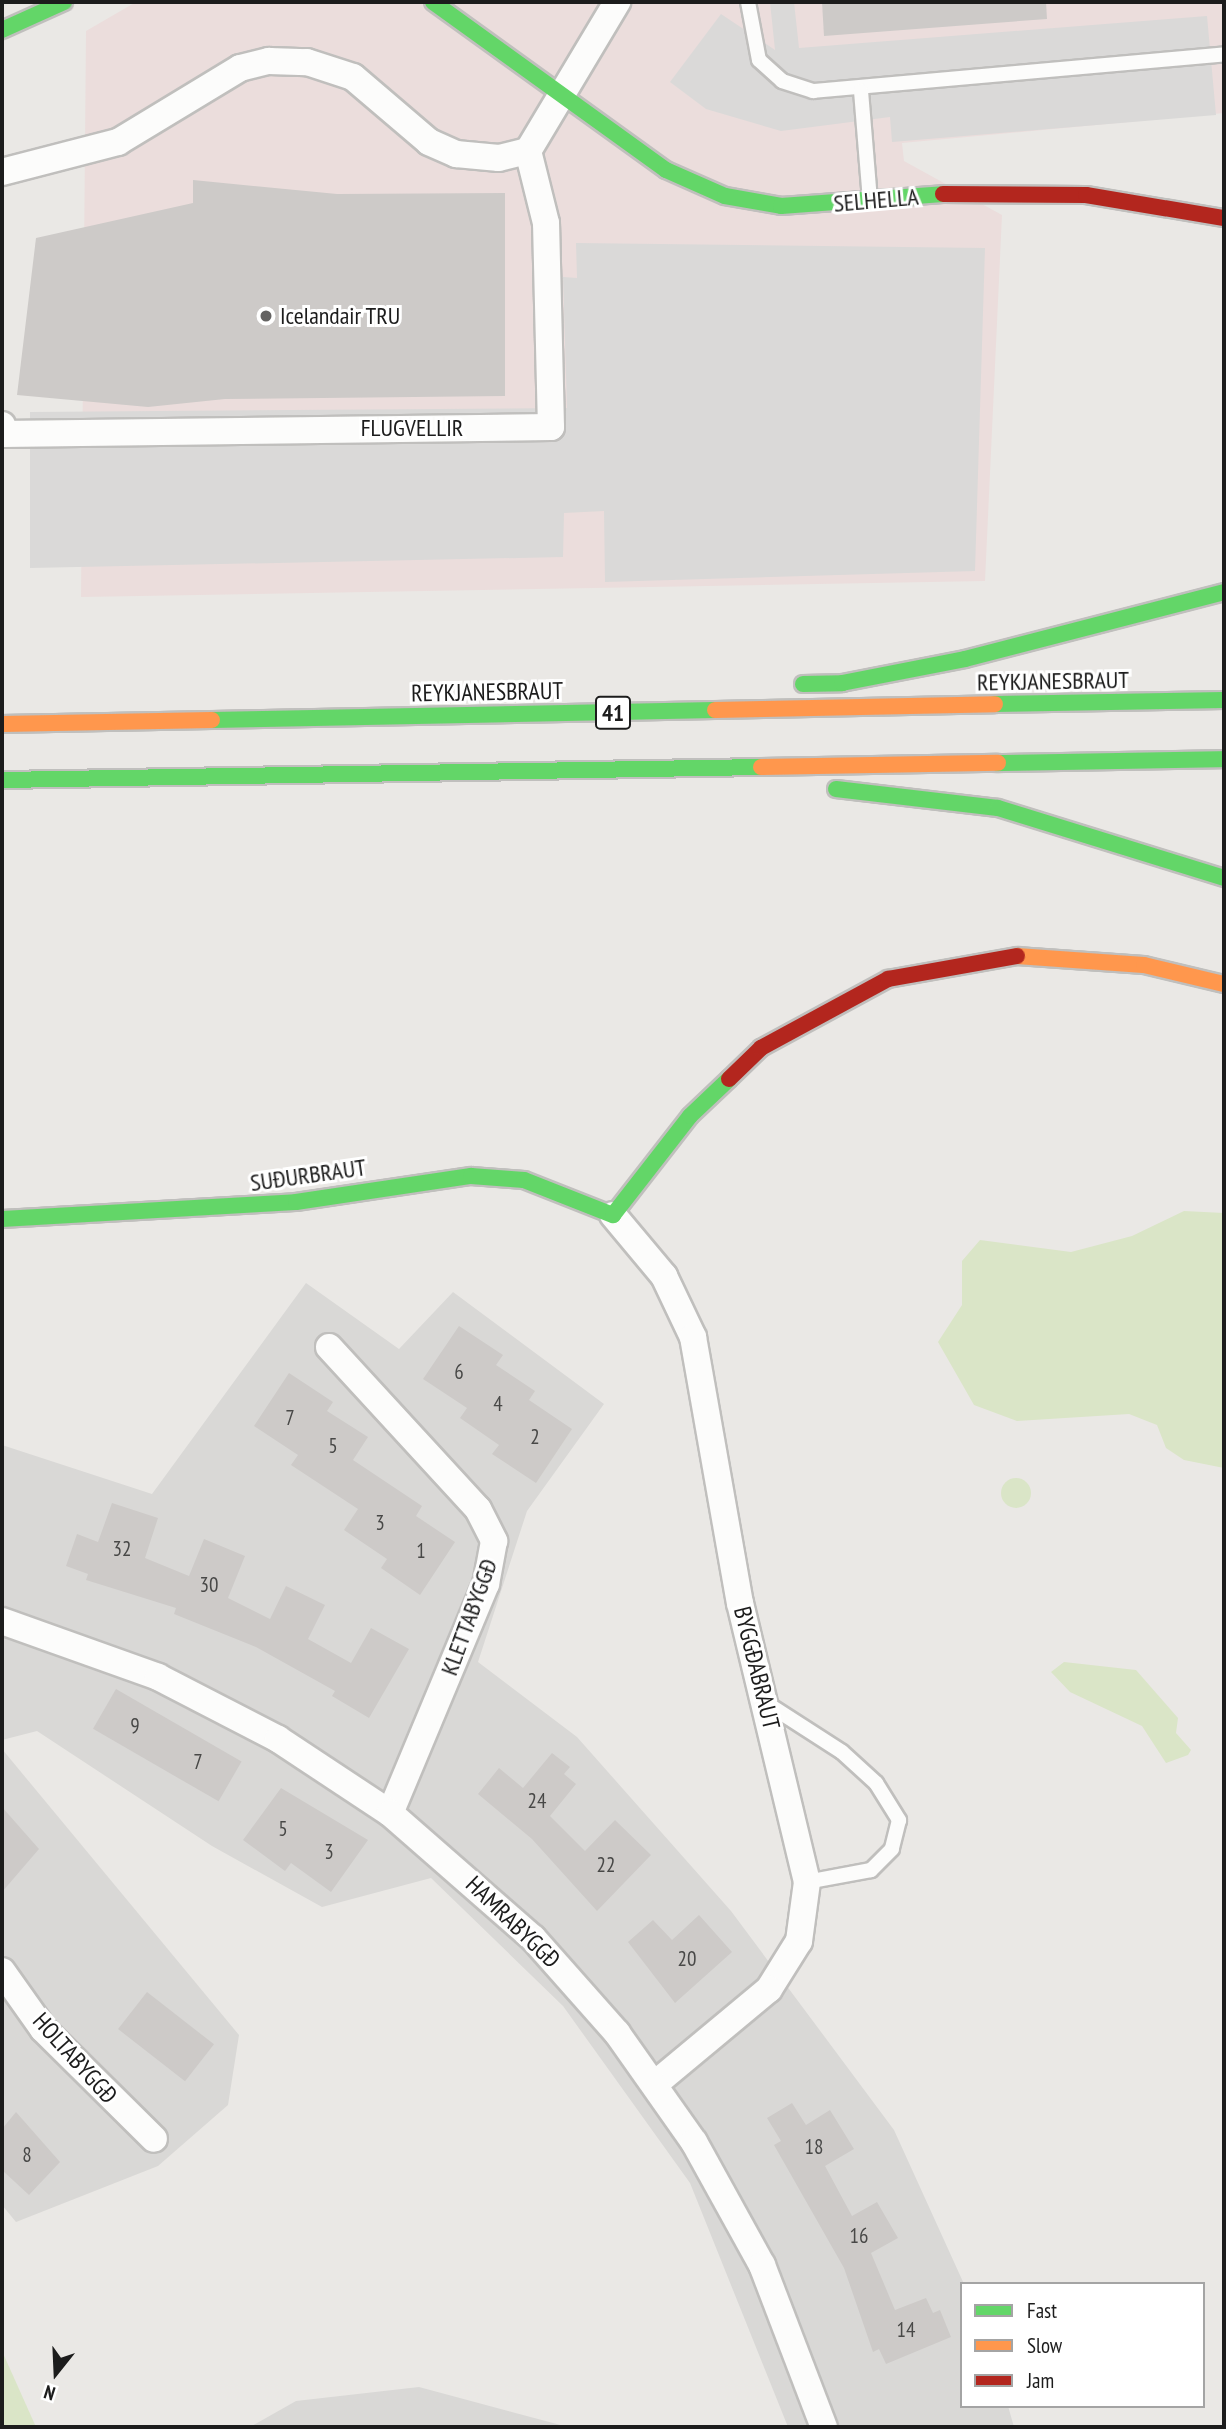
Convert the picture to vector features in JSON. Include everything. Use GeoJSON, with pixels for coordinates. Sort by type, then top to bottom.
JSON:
{"type":"FeatureCollection","features":[{"type":"Feature","properties":{"kind":"main road"},"geometry":{"type":"LineString","coordinates":[[2,30],[64,2]]}},
{"type":"Feature","properties":{"kind":"main road","name":"SELHELLA"},"geometry":{"type":"LineString","coordinates":[[433,2],[559,90],[666,170],[725,196],[781,206],[976,191],[1086,195],[1224,218]]}},
{"type":"Feature","properties":{"kind":"main road"},"geometry":{"type":"LineString","coordinates":[[786,685],[842,683],[965,659],[1224,592]]}},
{"type":"Feature","properties":{"kind":"main road","name":"REYKJANESBRAUT"},"geometry":{"type":"LineString","coordinates":[[2,724],[1224,700]]}},
{"type":"Feature","properties":{"kind":"main road"},"geometry":{"type":"LineString","coordinates":[[90,723],[257,701]]}},
{"type":"Feature","properties":{"kind":"main road"},"geometry":{"type":"LineString","coordinates":[[2,780],[1224,759]]}},
{"type":"Feature","properties":{"kind":"main road"},"geometry":{"type":"LineString","coordinates":[[232,778],[438,791]]}},
{"type":"Feature","properties":{"kind":"main road"},"geometry":{"type":"LineString","coordinates":[[819,788],[998,808],[1224,878]]}},
{"type":"Feature","properties":{"kind":"main road"},"geometry":{"type":"LineString","coordinates":[[613,1215],[690,1116],[761,1048],[888,979],[961,961],[1034,955],[1144,965],[1224,984]]}},
{"type":"Feature","properties":{"kind":"main road","name":"SUÐURBRAUT"},"geometry":{"type":"LineString","coordinates":[[2,1219],[296,1202],[471,1176],[546,1186],[613,1215]]}},
{"type":"Feature","properties":{"kind":"street"},"geometry":{"type":"LineString","coordinates":[[2,172],[118,142],[240,68],[269,61],[307,62],[353,77],[429,142],[456,153],[499,158],[528,150],[559,90],[617,2]]}},
{"type":"Feature","properties":{"kind":"street","name":"FLUGVELLIR"},"geometry":{"type":"LineString","coordinates":[[2,425],[2,434],[551,427],[546,223],[528,150]]}},
{"type":"Feature","properties":{"kind":"street","name":"BYGGÐABRAUT"},"geometry":{"type":"LineString","coordinates":[[613,1215],[664,1276],[693,1337],[723,1521],[807,1882],[799,1941],[769,1989],[655,2084]]}},
{"type":"Feature","properties":{"kind":"street","name":"KLETTABYGGÐ"},"geometry":{"type":"LineString","coordinates":[[329,1347],[478,1509],[494,1541],[486,1584],[390,1813]]}},
{"type":"Feature","properties":{"kind":"street","name":"HAMRABYGGÐ"},"geometry":{"type":"LineString","coordinates":[[2,1621],[95,1652],[219,1706],[390,1813],[533,1938],[655,2084],[762,2265],[824,2427]]}},
{"type":"Feature","properties":{"kind":"street","name":"HOLTABYGGÐ"},"geometry":{"type":"LineString","coordinates":[[2,1971],[43,2029],[154,2139]]}},
{"type":"Feature","properties":{"kind":"lane"},"geometry":{"type":"LineString","coordinates":[[748,2],[759,60],[782,81],[813,91],[861,91],[1224,54]]}},
{"type":"Feature","properties":{"kind":"lane"},"geometry":{"type":"LineString","coordinates":[[861,91],[871,201]]}},
{"type":"Feature","properties":{"kind":"lane"},"geometry":{"type":"LineString","coordinates":[[764,1701],[842,1752],[896,1809],[892,1849],[871,1870],[807,1882]]}},
{"type":"Feature","properties":{"kind":"shaded area"},"geometry":{"type":"Polygon","coordinates":[[[136,2],[1224,2],[1224,113],[902,143],[904,161],[1002,215],[985,581],[81,597],[86,31],[136,2]]]}},
{"type":"Feature","properties":{"kind":"shaded area"},"geometry":{"type":"Polygon","coordinates":[[[770,2],[794,2],[799,48],[1207,16],[1216,115],[892,142],[890,117],[781,131],[706,109],[670,82],[721,14],[775,50],[770,2]]]}},
{"type":"Feature","properties":{"kind":"shaded area"},"geometry":{"type":"Polygon","coordinates":[[[576,243],[985,248],[975,571],[605,582],[604,511],[564,513],[563,557],[30,568],[30,412],[567,408],[563,277],[577,278],[576,243]]]}},
{"type":"Feature","properties":{"kind":"shaded area"},"geometry":{"type":"Polygon","coordinates":[[[306,1283],[399,1349],[453,1292],[604,1404],[527,1511],[478,1662],[577,1737],[731,1911],[894,2130],[963,2282],[960,2282],[960,2408],[1009,2408],[1014,2427],[788,2427],[690,2183],[563,2006],[431,1878],[322,1907],[212,1846],[37,1731],[2,1740],[2,1445],[152,1494],[306,1283]]]}},
{"type":"Feature","properties":{"kind":"shaded area"},"geometry":{"type":"Polygon","coordinates":[[[2,1749],[239,2035],[228,2105],[158,2166],[16,2222],[2,2205],[2,1749]]]}},
{"type":"Feature","properties":{"kind":"shaded area"},"geometry":{"type":"Polygon","coordinates":[[[419,2387],[568,2427],[250,2427],[296,2401],[419,2387]]]}},
{"type":"Feature","properties":{"kind":"green space"},"geometry":{"type":"Polygon","coordinates":[[[1184,1211],[1224,1213],[1224,1468],[1184,1460],[1166,1448],[1157,1425],[1129,1414],[1017,1421],[974,1405],[938,1342],[962,1305],[962,1261],[980,1240],[1071,1252],[1132,1236],[1184,1211]]]}},
{"type":"Feature","properties":{"kind":"green space"},"geometry":{"type":"Polygon","coordinates":[[[1016,1478],[1027,1482],[1031,1493],[1027,1504],[1016,1508],[1005,1504],[1001,1493],[1005,1482],[1016,1478]]]}},
{"type":"Feature","properties":{"kind":"green space"},"geometry":{"type":"Polygon","coordinates":[[[1064,1662],[1136,1670],[1178,1718],[1176,1733],[1191,1750],[1188,1755],[1166,1763],[1142,1726],[1070,1692],[1051,1672],[1064,1662]]]}},
{"type":"Feature","properties":{"kind":"green space"},"geometry":{"type":"Polygon","coordinates":[[[2,2351],[36,2427],[2,2427],[2,2351]]]}},
{"type":"Feature","properties":{"kind":"building"},"geometry":{"type":"Polygon","coordinates":[[[822,2],[1046,2],[1047,19],[824,36],[822,2]]]}},
{"type":"Feature","properties":{"kind":"building","name":"Icelandair TRU"},"geometry":{"type":"Polygon","coordinates":[[[193,180],[337,194],[505,193],[505,396],[225,399],[148,407],[17,395],[36,238],[193,203],[193,180]]]}},
{"type":"Feature","properties":{"kind":"building"},"geometry":{"type":"Polygon","coordinates":[[[459,1326],[503,1355],[496,1365],[535,1391],[529,1400],[572,1429],[536,1483],[492,1454],[499,1445],[460,1418],[467,1408],[423,1379],[459,1326]]]}},
{"type":"Feature","properties":{"kind":"building"},"geometry":{"type":"Polygon","coordinates":[[[289,1373],[333,1402],[327,1411],[368,1437],[353,1460],[422,1506],[416,1516],[455,1542],[420,1595],[381,1568],[387,1559],[344,1530],[358,1509],[291,1465],[298,1455],[254,1426],[289,1373]]]}},
{"type":"Feature","properties":{"kind":"building"},"geometry":{"type":"Polygon","coordinates":[[[112,1503],[158,1518],[145,1558],[189,1576],[204,1539],[245,1556],[228,1598],[270,1619],[286,1586],[325,1605],[308,1639],[351,1663],[371,1628],[409,1649],[369,1718],[332,1696],[335,1691],[256,1647],[174,1614],[176,1608],[86,1580],[88,1574],[66,1566],[77,1534],[98,1542],[112,1503]]]}},
{"type":"Feature","properties":{"kind":"building"},"geometry":{"type":"Polygon","coordinates":[[[116,1689],[242,1762],[219,1801],[93,1729],[116,1689]]]}},
{"type":"Feature","properties":{"kind":"building"},"geometry":{"type":"Polygon","coordinates":[[[552,1753],[570,1767],[564,1774],[576,1784],[550,1816],[585,1851],[615,1820],[651,1855],[597,1911],[532,1839],[478,1794],[499,1768],[523,1788],[552,1753]]]}},
{"type":"Feature","properties":{"kind":"building"},"geometry":{"type":"Polygon","coordinates":[[[281,1788],[368,1840],[331,1892],[291,1863],[285,1871],[243,1840],[281,1788]]]}},
{"type":"Feature","properties":{"kind":"building"},"geometry":{"type":"Polygon","coordinates":[[[2,1807],[39,1849],[2,1892],[2,1807]]]}},
{"type":"Feature","properties":{"kind":"building"},"geometry":{"type":"Polygon","coordinates":[[[699,1915],[732,1952],[675,2003],[628,1942],[653,1920],[672,1940],[699,1915]]]}},
{"type":"Feature","properties":{"kind":"building"},"geometry":{"type":"Polygon","coordinates":[[[147,1992],[214,2044],[185,2081],[118,2029],[147,1992]]]}},
{"type":"Feature","properties":{"kind":"building"},"geometry":{"type":"Polygon","coordinates":[[[792,2103],[806,2125],[830,2110],[854,2149],[825,2166],[852,2216],[877,2202],[898,2238],[871,2253],[895,2310],[926,2298],[933,2313],[940,2310],[951,2337],[886,2364],[879,2349],[873,2352],[844,2268],[774,2145],[781,2141],[767,2118],[792,2103]]]}},
{"type":"Feature","properties":{"kind":"building"},"geometry":{"type":"Polygon","coordinates":[[[16,2112],[60,2162],[29,2195],[2,2170],[2,2129],[16,2112]]]}},
{"type":"Feature","properties":{"kind":"traffic: fast"},"geometry":{"type":"LineString","coordinates":[[2,30],[64,2]]}},
{"type":"Feature","properties":{"kind":"traffic: fast"},"geometry":{"type":"LineString","coordinates":[[433,2],[666,170],[725,196],[781,206],[943,194]]}},
{"type":"Feature","properties":{"kind":"traffic: fast"},"geometry":{"type":"LineString","coordinates":[[803,684],[842,683],[965,659],[1224,592]]}},
{"type":"Feature","properties":{"kind":"traffic: fast"},"geometry":{"type":"LineString","coordinates":[[995,704],[1224,700]]}},
{"type":"Feature","properties":{"kind":"traffic: fast"},"geometry":{"type":"LineString","coordinates":[[212,720],[715,710]]}},
{"type":"Feature","properties":{"kind":"traffic: fast"},"geometry":{"type":"LineString","coordinates":[[998,763],[1224,759]]}},
{"type":"Feature","properties":{"kind":"traffic: fast"},"geometry":{"type":"LineString","coordinates":[[2,780],[761,767]]}},
{"type":"Feature","properties":{"kind":"traffic: fast"},"geometry":{"type":"LineString","coordinates":[[836,789],[998,808],[1224,878]]}},
{"type":"Feature","properties":{"kind":"traffic: fast"},"geometry":{"type":"LineString","coordinates":[[2,1219],[296,1202],[471,1176],[524,1180],[613,1215],[690,1116],[729,1079]]}},
{"type":"Feature","properties":{"kind":"traffic: slow"},"geometry":{"type":"LineString","coordinates":[[715,710],[995,704]]}},
{"type":"Feature","properties":{"kind":"traffic: slow"},"geometry":{"type":"LineString","coordinates":[[2,724],[212,720]]}},
{"type":"Feature","properties":{"kind":"traffic: slow"},"geometry":{"type":"LineString","coordinates":[[761,767],[998,763]]}},
{"type":"Feature","properties":{"kind":"traffic: slow"},"geometry":{"type":"LineString","coordinates":[[1017,956],[1144,965],[1224,984]]}},
{"type":"Feature","properties":{"kind":"traffic: jam"},"geometry":{"type":"LineString","coordinates":[[943,194],[1086,195],[1224,218]]}},
{"type":"Feature","properties":{"kind":"traffic: jam"},"geometry":{"type":"LineString","coordinates":[[729,1079],[761,1048],[888,979],[1017,956]]}},
{"type":"Feature","properties":{"kind":"place","name":"Icelandair TRU"},"geometry":{"type":"Point","coordinates":[266,316]}}]}
